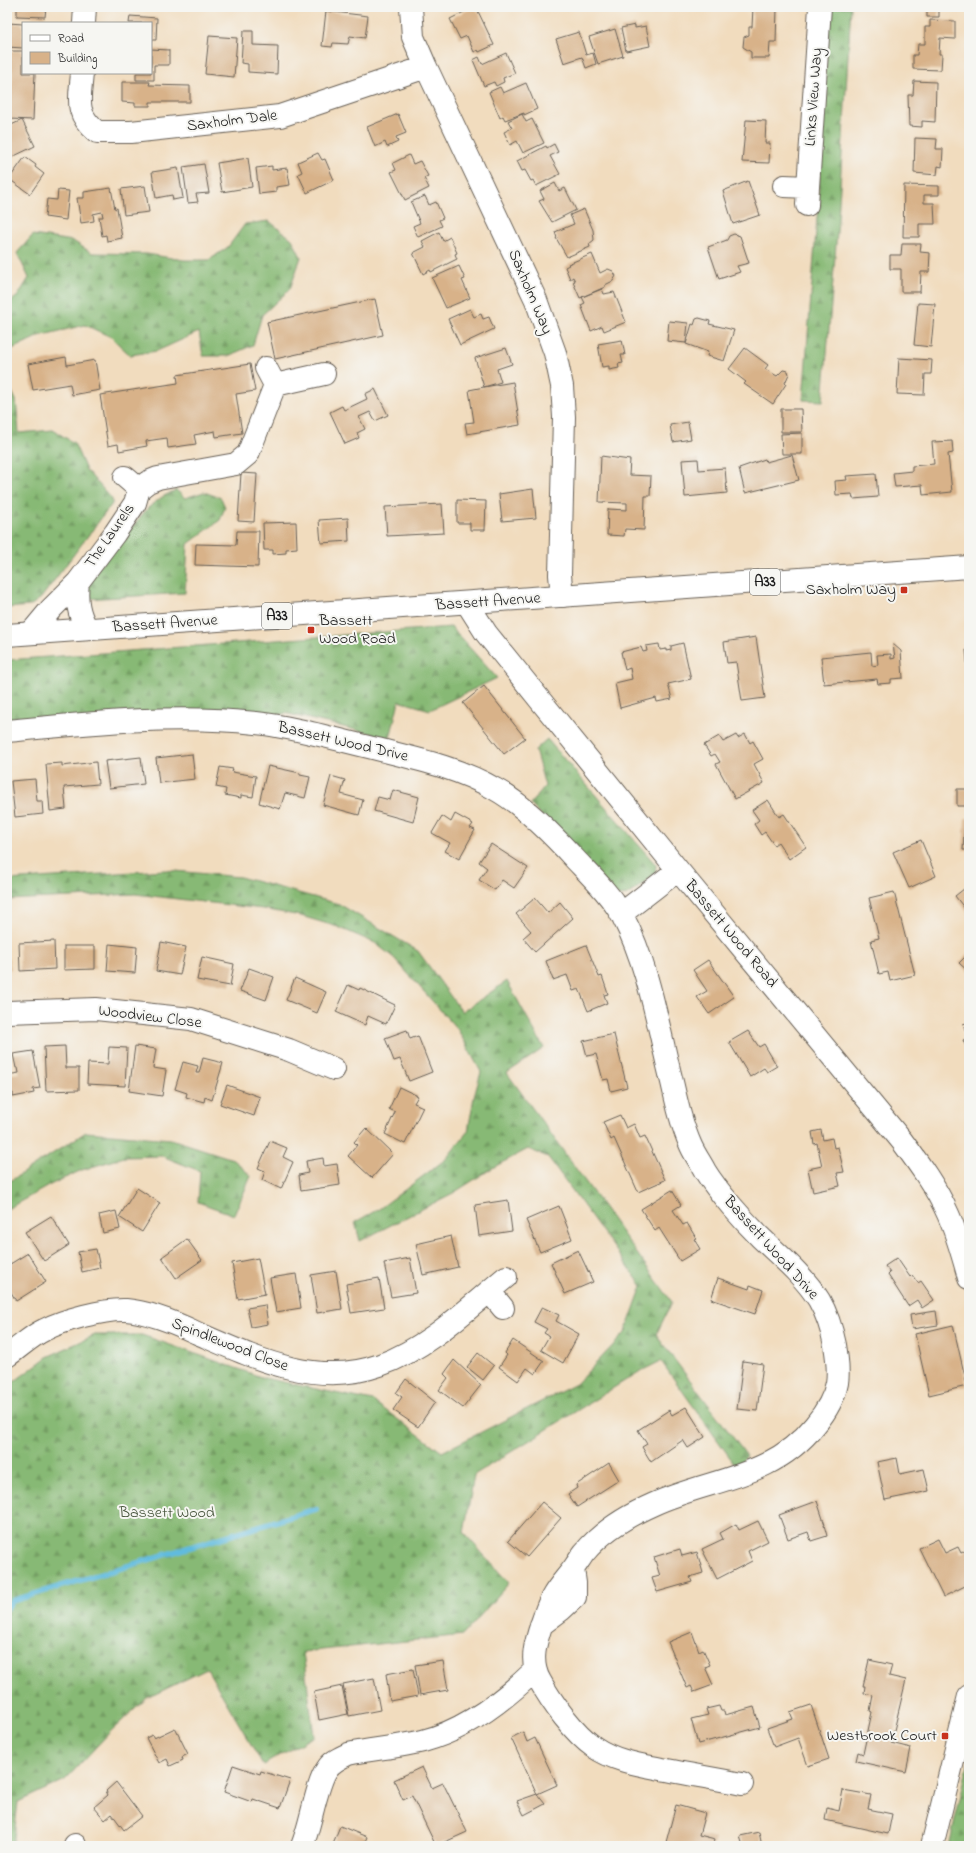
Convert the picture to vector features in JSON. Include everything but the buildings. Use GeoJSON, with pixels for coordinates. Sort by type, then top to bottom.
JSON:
{"type":"FeatureCollection","features":[{"type":"Feature","properties":{"kind":"street"},"geometry":{"type":"LineString","coordinates":[[84,22],[85,7]]}},
{"type":"Feature","properties":{"kind":"street","name":"Saxholm Way"},"geometry":{"type":"LineString","coordinates":[[411,7],[413,37],[536,300],[555,354],[562,386],[564,417],[560,575],[562,596]]}},
{"type":"Feature","properties":{"kind":"street","name":"Links View Way"},"geometry":{"type":"LineString","coordinates":[[784,186],[808,196],[820,7]]}},
{"type":"Feature","properties":{"kind":"street","name":"Saxholm Dale"},"geometry":{"type":"LineString","coordinates":[[82,74],[80,110],[86,123],[96,132],[131,132],[280,116],[426,67]]}},
{"type":"Feature","properties":{"kind":"street","name":"The Laurels"},"geometry":{"type":"LineString","coordinates":[[31,633],[51,609],[78,582],[115,533],[135,503],[132,483],[148,482],[158,478],[236,464],[248,454],[270,377],[324,374]]}},
{"type":"Feature","properties":{"kind":"street","name":"Bassett Avenue"},"geometry":{"type":"LineString","coordinates":[[7,635],[467,604],[969,567]]}},
{"type":"Feature","properties":{"kind":"street","name":"The Laurels"},"geometry":{"type":"LineString","coordinates":[[78,582],[77,606],[80,617],[87,629]]}},
{"type":"Feature","properties":{"kind":"street","name":"Bassett Wood Road"},"geometry":{"type":"LineString","coordinates":[[467,604],[486,633],[678,870],[910,1152],[927,1176],[948,1214],[962,1250],[969,1278]]}},
{"type":"Feature","properties":{"kind":"street","name":"Bassett Wood Drive"},"geometry":{"type":"LineString","coordinates":[[7,731],[136,720],[170,719],[258,723],[324,736],[417,759],[460,772],[498,790],[531,816],[563,846],[593,878],[621,914],[647,981],[678,1110],[691,1146],[711,1181],[756,1233],[790,1265],[819,1300],[831,1328],[838,1357],[837,1382],[832,1399],[821,1418],[809,1433],[786,1452],[761,1467],[738,1477],[658,1502],[631,1515],[602,1535],[584,1553],[573,1569],[558,1586],[548,1603],[537,1636],[534,1654],[534,1672]]}},
{"type":"Feature","properties":{"kind":"street"},"geometry":{"type":"LineString","coordinates":[[621,914],[678,870]]}},
{"type":"Feature","properties":{"kind":"street","name":"Woodview Close"},"geometry":{"type":"LineString","coordinates":[[7,1012],[96,1009],[191,1019],[288,1050],[334,1069]]}},
{"type":"Feature","properties":{"kind":"street","name":"Spindlewood Close"},"geometry":{"type":"LineString","coordinates":[[7,1356],[43,1330],[84,1315],[125,1310],[168,1320],[244,1353],[294,1370],[316,1373],[354,1371],[379,1366],[401,1356],[438,1333],[506,1277]]}},
{"type":"Feature","properties":{"kind":"street"},"geometry":{"type":"LineString","coordinates":[[489,1291],[503,1308]]}},
{"type":"Feature","properties":{"kind":"street"},"geometry":{"type":"LineString","coordinates":[[302,1846],[321,1781],[328,1768],[337,1759],[348,1754],[424,1741],[446,1733],[468,1723],[507,1696],[534,1672],[543,1688],[577,1732],[597,1750],[629,1763],[742,1784]]}},
{"type":"Feature","properties":{"kind":"street"},"geometry":{"type":"LineString","coordinates":[[932,1846],[969,1696]]}},
{"type":"Feature","properties":{"kind":"green space"},"geometry":{"type":"Polygon","coordinates":[[[829,7],[851,7],[838,220],[823,401],[803,400],[818,205],[829,7]]]}},
{"type":"Feature","properties":{"kind":"green space"},"geometry":{"type":"Polygon","coordinates":[[[269,221],[292,239],[301,257],[290,289],[262,315],[253,345],[228,356],[203,356],[199,332],[157,351],[130,355],[111,337],[85,325],[39,336],[8,351],[7,358],[7,303],[17,297],[29,278],[17,253],[33,235],[73,241],[92,253],[147,254],[184,260],[209,260],[228,247],[245,224],[269,221]]]}},
{"type":"Feature","properties":{"kind":"green space"},"geometry":{"type":"Polygon","coordinates":[[[7,382],[16,400],[19,433],[53,430],[74,443],[86,470],[112,499],[112,504],[41,598],[30,606],[7,608],[7,382]]]}},
{"type":"Feature","properties":{"kind":"green space"},"geometry":{"type":"Polygon","coordinates":[[[176,490],[185,498],[204,492],[221,498],[225,507],[220,520],[188,544],[185,593],[87,599],[87,581],[148,508],[162,497],[176,490]]]}},
{"type":"Feature","properties":{"kind":"green space"},"geometry":{"type":"Polygon","coordinates":[[[451,627],[497,678],[430,710],[399,701],[390,738],[285,713],[273,719],[7,725],[7,660],[451,627]]]}},
{"type":"Feature","properties":{"kind":"green space"},"geometry":{"type":"Polygon","coordinates":[[[547,739],[656,865],[655,874],[628,895],[618,896],[530,804],[545,786],[535,750],[547,739]]]}},
{"type":"Feature","properties":{"kind":"green space","name":"Bassett Wood"},"geometry":{"type":"Polygon","coordinates":[[[165,870],[240,877],[339,904],[418,951],[462,1012],[507,981],[544,1048],[507,1073],[672,1302],[656,1335],[747,1456],[736,1466],[661,1361],[639,1372],[474,1475],[464,1533],[509,1583],[463,1635],[303,1652],[314,1736],[263,1765],[207,1669],[147,1698],[111,1731],[65,1780],[18,1802],[13,1846],[7,1846],[7,1387],[47,1357],[95,1335],[142,1335],[264,1378],[373,1401],[442,1452],[576,1384],[625,1333],[642,1286],[548,1157],[528,1149],[494,1167],[455,1192],[360,1241],[355,1222],[379,1209],[446,1159],[468,1131],[474,1097],[481,1072],[458,1030],[394,958],[375,943],[338,927],[301,916],[263,909],[135,894],[7,900],[7,880],[165,870]]]}},
{"type":"Feature","properties":{"kind":"green space"},"geometry":{"type":"Polygon","coordinates":[[[86,1132],[171,1139],[233,1159],[251,1176],[234,1215],[198,1202],[200,1171],[162,1156],[124,1157],[82,1170],[52,1184],[7,1209],[7,1183],[86,1132]]]}},
{"type":"Feature","properties":{"kind":"green space"},"geometry":{"type":"Polygon","coordinates":[[[969,1760],[969,1846],[949,1846],[969,1760]]]}},
{"type":"Feature","properties":{"kind":"waterway"},"geometry":{"type":"LineString","coordinates":[[7,1607],[12,1601],[316,1509]]}},
{"type":"Feature","properties":{"kind":"place","name":"Saxholm Way"},"geometry":{"type":"Point","coordinates":[904,590]}},
{"type":"Feature","properties":{"kind":"place","name":"Bassett Wood Road"},"geometry":{"type":"Point","coordinates":[311,630]}},
{"type":"Feature","properties":{"kind":"place","name":"Westbrook Court"},"geometry":{"type":"Point","coordinates":[945,1736]}}]}
